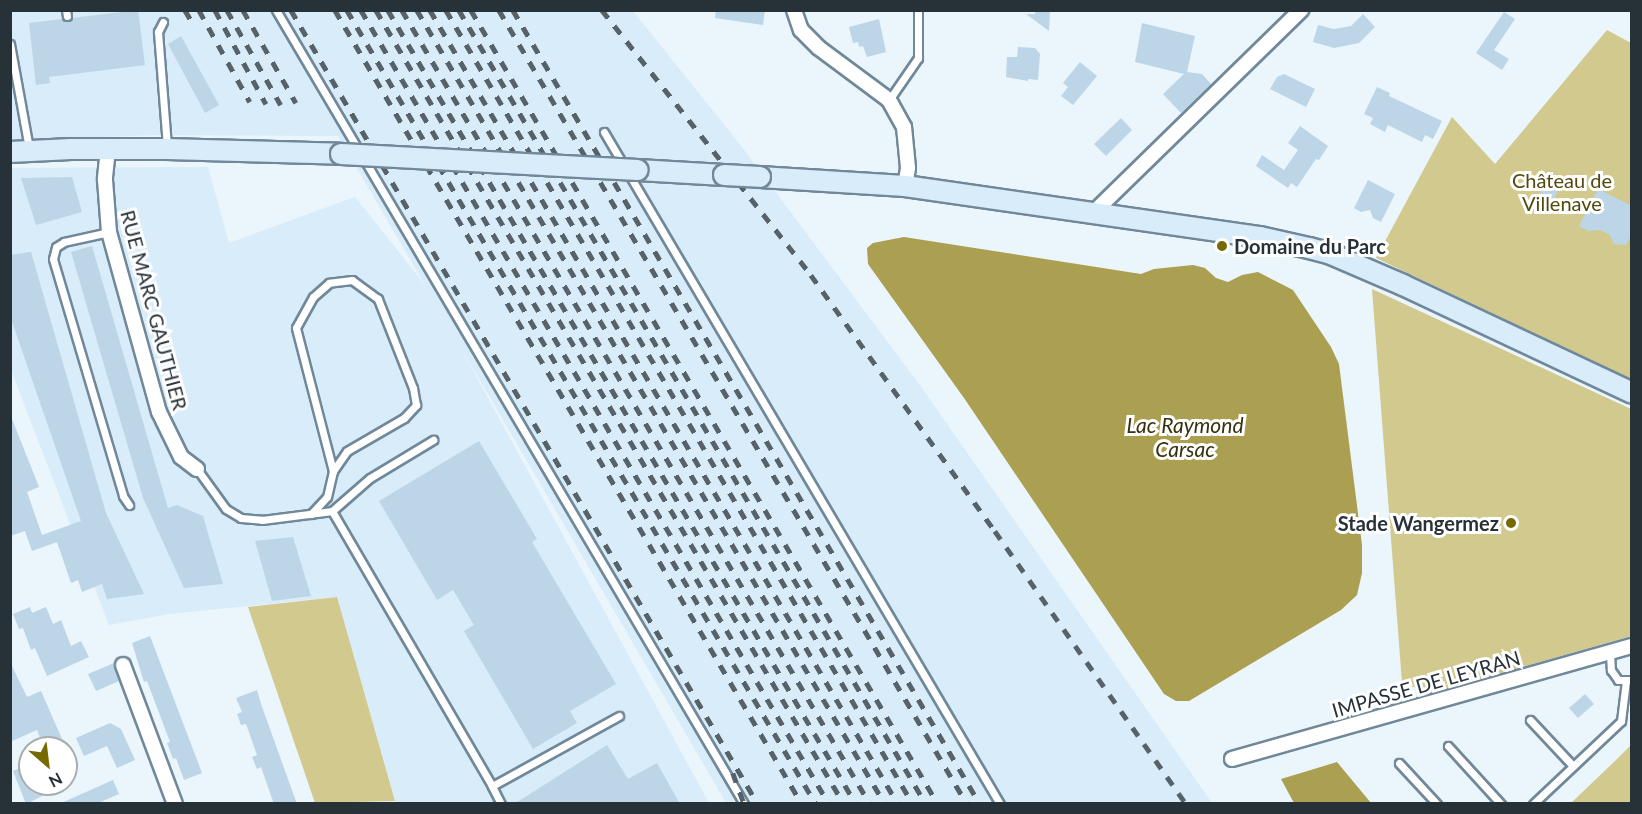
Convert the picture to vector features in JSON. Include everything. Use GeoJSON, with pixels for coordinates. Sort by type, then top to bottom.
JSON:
{"type":"FeatureCollection","features":[{"type":"Feature","properties":{"kind":"street"},"geometry":{"type":"LineString","coordinates":[[794,10],[801,30],[819,48],[888,100],[904,127],[908,168],[905,186]]}},
{"type":"Feature","properties":{"kind":"street"},"geometry":{"type":"LineString","coordinates":[[1093,213],[1300,10]]}},
{"type":"Feature","properties":{"kind":"street","name":"RUE MARC GAUTHIER"},"geometry":{"type":"LineString","coordinates":[[108,149],[105,180],[109,232],[159,412],[181,457],[196,469]]}},
{"type":"Feature","properties":{"kind":"street"},"geometry":{"type":"LineString","coordinates":[[20,152],[167,149],[341,154],[905,186],[1260,237],[1331,254],[1632,393]]}},
{"type":"Feature","properties":{"kind":"street","name":"IMPASSE DE LEYRAN"},"geometry":{"type":"LineString","coordinates":[[1232,759],[1632,646]]}},
{"type":"Feature","properties":{"kind":"street"},"geometry":{"type":"LineString","coordinates":[[123,665],[176,804]]}},
{"type":"Feature","properties":{"kind":"lane"},"geometry":{"type":"LineString","coordinates":[[276,10],[744,804]]}},
{"type":"Feature","properties":{"kind":"lane"},"geometry":{"type":"LineString","coordinates":[[888,100],[918,58],[918,10]]}},
{"type":"Feature","properties":{"kind":"lane"},"geometry":{"type":"LineString","coordinates":[[163,22],[158,32],[167,149]]}},
{"type":"Feature","properties":{"kind":"lane"},"geometry":{"type":"LineString","coordinates":[[10,44],[20,152]]}},
{"type":"Feature","properties":{"kind":"lane"},"geometry":{"type":"LineString","coordinates":[[604,132],[1000,804]]}},
{"type":"Feature","properties":{"kind":"lane"},"geometry":{"type":"LineString","coordinates":[[109,232],[64,242],[56,247],[53,259],[123,496],[129,505]]}},
{"type":"Feature","properties":{"kind":"lane"},"geometry":{"type":"LineString","coordinates":[[311,514],[327,497],[333,471],[347,451],[404,418],[416,405],[413,388],[378,299],[352,280],[329,283],[313,297],[296,328],[333,471]]}},
{"type":"Feature","properties":{"kind":"lane"},"geometry":{"type":"LineString","coordinates":[[196,469],[226,508],[241,518],[262,520],[332,511],[370,478],[433,440]]}},
{"type":"Feature","properties":{"kind":"lane"},"geometry":{"type":"LineString","coordinates":[[332,511],[501,804]]}},
{"type":"Feature","properties":{"kind":"lane"},"geometry":{"type":"LineString","coordinates":[[1533,804],[1621,721],[1629,680],[1618,680],[1611,670],[1610,652]]}},
{"type":"Feature","properties":{"kind":"lane"},"geometry":{"type":"LineString","coordinates":[[492,786],[619,716]]}},
{"type":"Feature","properties":{"kind":"lane"},"geometry":{"type":"LineString","coordinates":[[1530,720],[1573,766]]}},
{"type":"Feature","properties":{"kind":"lane"},"geometry":{"type":"LineString","coordinates":[[1448,746],[1501,804]]}},
{"type":"Feature","properties":{"kind":"lane"},"geometry":{"type":"LineString","coordinates":[[1399,763],[1437,804]]}},
{"type":"Feature","properties":{"kind":"shaded area"},"geometry":{"type":"Polygon","coordinates":[[[11,11],[633,11],[742,147],[919,384],[1212,803],[726,803],[457,341],[709,803],[396,803],[336,597],[169,614],[109,625],[11,370],[11,168],[208,167],[229,243],[355,197],[425,285],[338,136],[155,135],[11,141],[11,11]]]}},
{"type":"Feature","properties":{"kind":"green space","name":"Château de Villenave"},"geometry":{"type":"Polygon","coordinates":[[[1607,30],[1631,43],[1631,379],[1376,258],[1452,117],[1495,164],[1607,30]]]}},
{"type":"Feature","properties":{"kind":"green space","name":"Stade Wangermez"},"geometry":{"type":"Polygon","coordinates":[[[1372,289],[1631,409],[1631,636],[1431,693],[1402,683],[1372,289]]]}},
{"type":"Feature","properties":{"kind":"green space"},"geometry":{"type":"Polygon","coordinates":[[[337,597],[395,801],[315,803],[248,607],[337,597]]]}},
{"type":"Feature","properties":{"kind":"green space"},"geometry":{"type":"Polygon","coordinates":[[[1631,745],[1631,803],[1571,803],[1615,761],[1631,745]]]}},
{"type":"Feature","properties":{"kind":"water","name":"Lac Raymond Carsac"},"geometry":{"type":"Polygon","coordinates":[[[904,237],[1141,274],[1154,269],[1193,265],[1205,268],[1216,278],[1228,282],[1242,275],[1258,272],[1293,290],[1331,347],[1339,364],[1362,545],[1362,573],[1357,595],[1341,610],[1189,701],[1176,701],[1164,694],[964,398],[868,264],[867,248],[873,243],[904,237]]]}},
{"type":"Feature","properties":{"kind":"water"},"geometry":{"type":"Polygon","coordinates":[[[1337,762],[1371,803],[1294,803],[1281,779],[1337,762]]]}},
{"type":"Feature","properties":{"kind":"building"},"geometry":{"type":"Polygon","coordinates":[[[138,10],[145,65],[49,77],[50,83],[36,85],[29,23],[62,19],[67,22],[72,18],[138,10]]]}},
{"type":"Feature","properties":{"kind":"building"},"geometry":{"type":"Polygon","coordinates":[[[716,10],[765,10],[763,25],[715,18],[716,10]]]}},
{"type":"Feature","properties":{"kind":"building"},"geometry":{"type":"Polygon","coordinates":[[[1035,10],[1050,12],[1049,31],[1026,14],[1035,14],[1035,10]]]}},
{"type":"Feature","properties":{"kind":"building"},"geometry":{"type":"Polygon","coordinates":[[[1504,12],[1515,19],[1494,50],[1509,59],[1502,70],[1476,53],[1504,12]]]}},
{"type":"Feature","properties":{"kind":"building"},"geometry":{"type":"Polygon","coordinates":[[[1363,14],[1375,27],[1359,43],[1334,48],[1313,42],[1318,25],[1334,29],[1351,26],[1363,14]]]}},
{"type":"Feature","properties":{"kind":"building"},"geometry":{"type":"Polygon","coordinates":[[[879,19],[886,52],[867,57],[863,46],[859,47],[858,42],[853,43],[849,27],[879,19]]]}},
{"type":"Feature","properties":{"kind":"building"},"geometry":{"type":"Polygon","coordinates":[[[1142,23],[1195,36],[1187,72],[1202,74],[1211,84],[1181,113],[1163,94],[1184,74],[1135,62],[1142,23]]]}},
{"type":"Feature","properties":{"kind":"building"},"geometry":{"type":"Polygon","coordinates":[[[181,36],[219,105],[205,113],[168,44],[181,36]]]}},
{"type":"Feature","properties":{"kind":"building"},"geometry":{"type":"Polygon","coordinates":[[[1018,47],[1035,48],[1040,54],[1038,80],[1028,79],[1028,81],[1006,77],[1007,57],[1017,57],[1018,47]]]}},
{"type":"Feature","properties":{"kind":"building"},"geometry":{"type":"Polygon","coordinates":[[[1080,62],[1097,76],[1073,105],[1061,96],[1068,87],[1063,83],[1080,62]]]}},
{"type":"Feature","properties":{"kind":"building"},"geometry":{"type":"Polygon","coordinates":[[[1284,74],[1315,89],[1306,107],[1270,89],[1277,77],[1284,74]]]}},
{"type":"Feature","properties":{"kind":"building"},"geometry":{"type":"Polygon","coordinates":[[[1377,87],[1390,93],[1389,96],[1442,121],[1433,139],[1425,135],[1422,142],[1388,125],[1385,132],[1370,124],[1373,118],[1364,114],[1377,87]]]}},
{"type":"Feature","properties":{"kind":"building"},"geometry":{"type":"Polygon","coordinates":[[[1121,118],[1132,130],[1106,156],[1094,144],[1121,118]]]}},
{"type":"Feature","properties":{"kind":"building"},"geometry":{"type":"Polygon","coordinates":[[[1300,126],[1328,146],[1297,187],[1291,183],[1288,188],[1256,166],[1262,155],[1284,170],[1298,150],[1288,143],[1300,126]]]}},
{"type":"Feature","properties":{"kind":"building"},"geometry":{"type":"Polygon","coordinates":[[[72,177],[82,212],[36,225],[21,178],[72,177]]]}},
{"type":"Feature","properties":{"kind":"building"},"geometry":{"type":"Polygon","coordinates":[[[1547,178],[1561,185],[1550,207],[1536,200],[1547,178]]]}},
{"type":"Feature","properties":{"kind":"building"},"geometry":{"type":"Polygon","coordinates":[[[1368,180],[1395,194],[1381,222],[1373,218],[1370,210],[1361,212],[1354,208],[1368,180]]]}},
{"type":"Feature","properties":{"kind":"building","name":"Château de Villenave"},"geometry":{"type":"Polygon","coordinates":[[[1598,189],[1632,206],[1632,233],[1626,245],[1614,244],[1610,235],[1600,230],[1588,231],[1579,226],[1598,189]]]}},
{"type":"Feature","properties":{"kind":"building"},"geometry":{"type":"Polygon","coordinates":[[[92,246],[168,508],[177,505],[203,516],[223,584],[184,588],[143,498],[71,252],[92,246]]]}},
{"type":"Feature","properties":{"kind":"building"},"geometry":{"type":"Polygon","coordinates":[[[31,252],[106,513],[144,594],[107,599],[102,584],[82,592],[78,580],[71,583],[57,542],[32,551],[25,531],[10,536],[10,414],[39,487],[27,492],[42,535],[81,521],[10,316],[10,255],[31,252]]]}},
{"type":"Feature","properties":{"kind":"building"},"geometry":{"type":"Polygon","coordinates":[[[479,441],[537,539],[532,542],[616,684],[570,711],[577,723],[533,749],[464,631],[474,625],[453,590],[437,600],[379,501],[479,441]]]}},
{"type":"Feature","properties":{"kind":"building"},"geometry":{"type":"Polygon","coordinates":[[[293,537],[311,596],[272,601],[255,541],[293,537]]]}},
{"type":"Feature","properties":{"kind":"building"},"geometry":{"type":"Polygon","coordinates":[[[30,607],[32,613],[46,607],[53,624],[61,620],[71,646],[81,641],[89,657],[47,676],[35,648],[31,650],[23,628],[19,629],[13,614],[30,607]]]}},
{"type":"Feature","properties":{"kind":"building"},"geometry":{"type":"Polygon","coordinates":[[[150,636],[202,773],[184,780],[176,758],[173,759],[167,743],[170,742],[147,681],[144,682],[132,643],[150,636]]]}},
{"type":"Feature","properties":{"kind":"building"},"geometry":{"type":"Polygon","coordinates":[[[10,662],[27,697],[41,691],[61,736],[39,736],[37,730],[18,736],[18,738],[10,742],[10,662]]]}},
{"type":"Feature","properties":{"kind":"building"},"geometry":{"type":"Polygon","coordinates":[[[114,663],[119,681],[96,691],[88,674],[114,663]]]}},
{"type":"Feature","properties":{"kind":"building"},"geometry":{"type":"Polygon","coordinates":[[[257,690],[297,804],[274,804],[261,767],[257,769],[252,757],[257,755],[246,724],[241,725],[237,714],[242,712],[236,698],[257,690]]]}},
{"type":"Feature","properties":{"kind":"building"},"geometry":{"type":"Polygon","coordinates":[[[1585,694],[1594,704],[1578,718],[1569,708],[1585,694]]]}},
{"type":"Feature","properties":{"kind":"building"},"geometry":{"type":"Polygon","coordinates":[[[110,723],[121,729],[135,760],[117,768],[107,746],[84,756],[78,737],[110,723]]]}},
{"type":"Feature","properties":{"kind":"building"},"geometry":{"type":"Polygon","coordinates":[[[607,745],[628,779],[657,763],[680,804],[514,804],[607,745]]]}},
{"type":"Feature","properties":{"kind":"building"},"geometry":{"type":"Polygon","coordinates":[[[18,769],[18,784],[13,771],[18,769]]]}},
{"type":"Feature","properties":{"kind":"building"},"geometry":{"type":"Polygon","coordinates":[[[113,780],[119,794],[96,804],[59,804],[113,780]]]}},
{"type":"Feature","properties":{"kind":"building"},"geometry":{"type":"Polygon","coordinates":[[[23,796],[42,796],[26,804],[23,796]]]}},
{"type":"Feature","properties":{"kind":"railway"},"geometry":{"type":"LineString","coordinates":[[185,10],[194,25]]}},
{"type":"Feature","properties":{"kind":"railway"},"geometry":{"type":"LineString","coordinates":[[199,10],[250,102]]}},
{"type":"Feature","properties":{"kind":"railway"},"geometry":{"type":"LineString","coordinates":[[215,10],[266,104]]}},
{"type":"Feature","properties":{"kind":"railway"},"geometry":{"type":"LineString","coordinates":[[227,10],[281,105]]}},
{"type":"Feature","properties":{"kind":"railway"},"geometry":{"type":"LineString","coordinates":[[243,10],[296,103]]}},
{"type":"Feature","properties":{"kind":"railway"},"geometry":{"type":"LineString","coordinates":[[291,10],[758,804]]}},
{"type":"Feature","properties":{"kind":"railway"},"geometry":{"type":"LineString","coordinates":[[335,10],[802,804]]}},
{"type":"Feature","properties":{"kind":"railway"},"geometry":{"type":"LineString","coordinates":[[347,10],[816,804]]}},
{"type":"Feature","properties":{"kind":"railway"},"geometry":{"type":"LineString","coordinates":[[361,10],[829,804]]}},
{"type":"Feature","properties":{"kind":"railway"},"geometry":{"type":"LineString","coordinates":[[376,10],[844,804]]}},
{"type":"Feature","properties":{"kind":"railway"},"geometry":{"type":"LineString","coordinates":[[388,10],[856,804]]}},
{"type":"Feature","properties":{"kind":"railway"},"geometry":{"type":"LineString","coordinates":[[402,10],[870,804]]}},
{"type":"Feature","properties":{"kind":"railway"},"geometry":{"type":"LineString","coordinates":[[417,10],[885,804]]}},
{"type":"Feature","properties":{"kind":"railway"},"geometry":{"type":"LineString","coordinates":[[430,10],[898,804]]}},
{"type":"Feature","properties":{"kind":"railway"},"geometry":{"type":"LineString","coordinates":[[446,10],[913,804]]}},
{"type":"Feature","properties":{"kind":"railway"},"geometry":{"type":"LineString","coordinates":[[459,10],[926,804]]}},
{"type":"Feature","properties":{"kind":"railway"},"geometry":{"type":"LineString","coordinates":[[471,10],[938,804]]}},
{"type":"Feature","properties":{"kind":"railway"},"geometry":{"type":"LineString","coordinates":[[499,10],[967,804]]}},
{"type":"Feature","properties":{"kind":"railway"},"geometry":{"type":"LineString","coordinates":[[513,10],[980,804]]}},
{"type":"Feature","properties":{"kind":"railway"},"geometry":{"type":"LineString","coordinates":[[602,10],[811,275],[995,531],[1186,804]]}},
{"type":"Feature","properties":{"kind":"railway"},"geometry":{"type":"LineString","coordinates":[[733,773],[744,804]]}},
{"type":"Feature","properties":{"kind":"place","name":"Domaine du Parc"},"geometry":{"type":"Point","coordinates":[1222,246]}},
{"type":"Feature","properties":{"kind":"place","name":"Stade Wangermez"},"geometry":{"type":"Point","coordinates":[1511,523]}}]}
